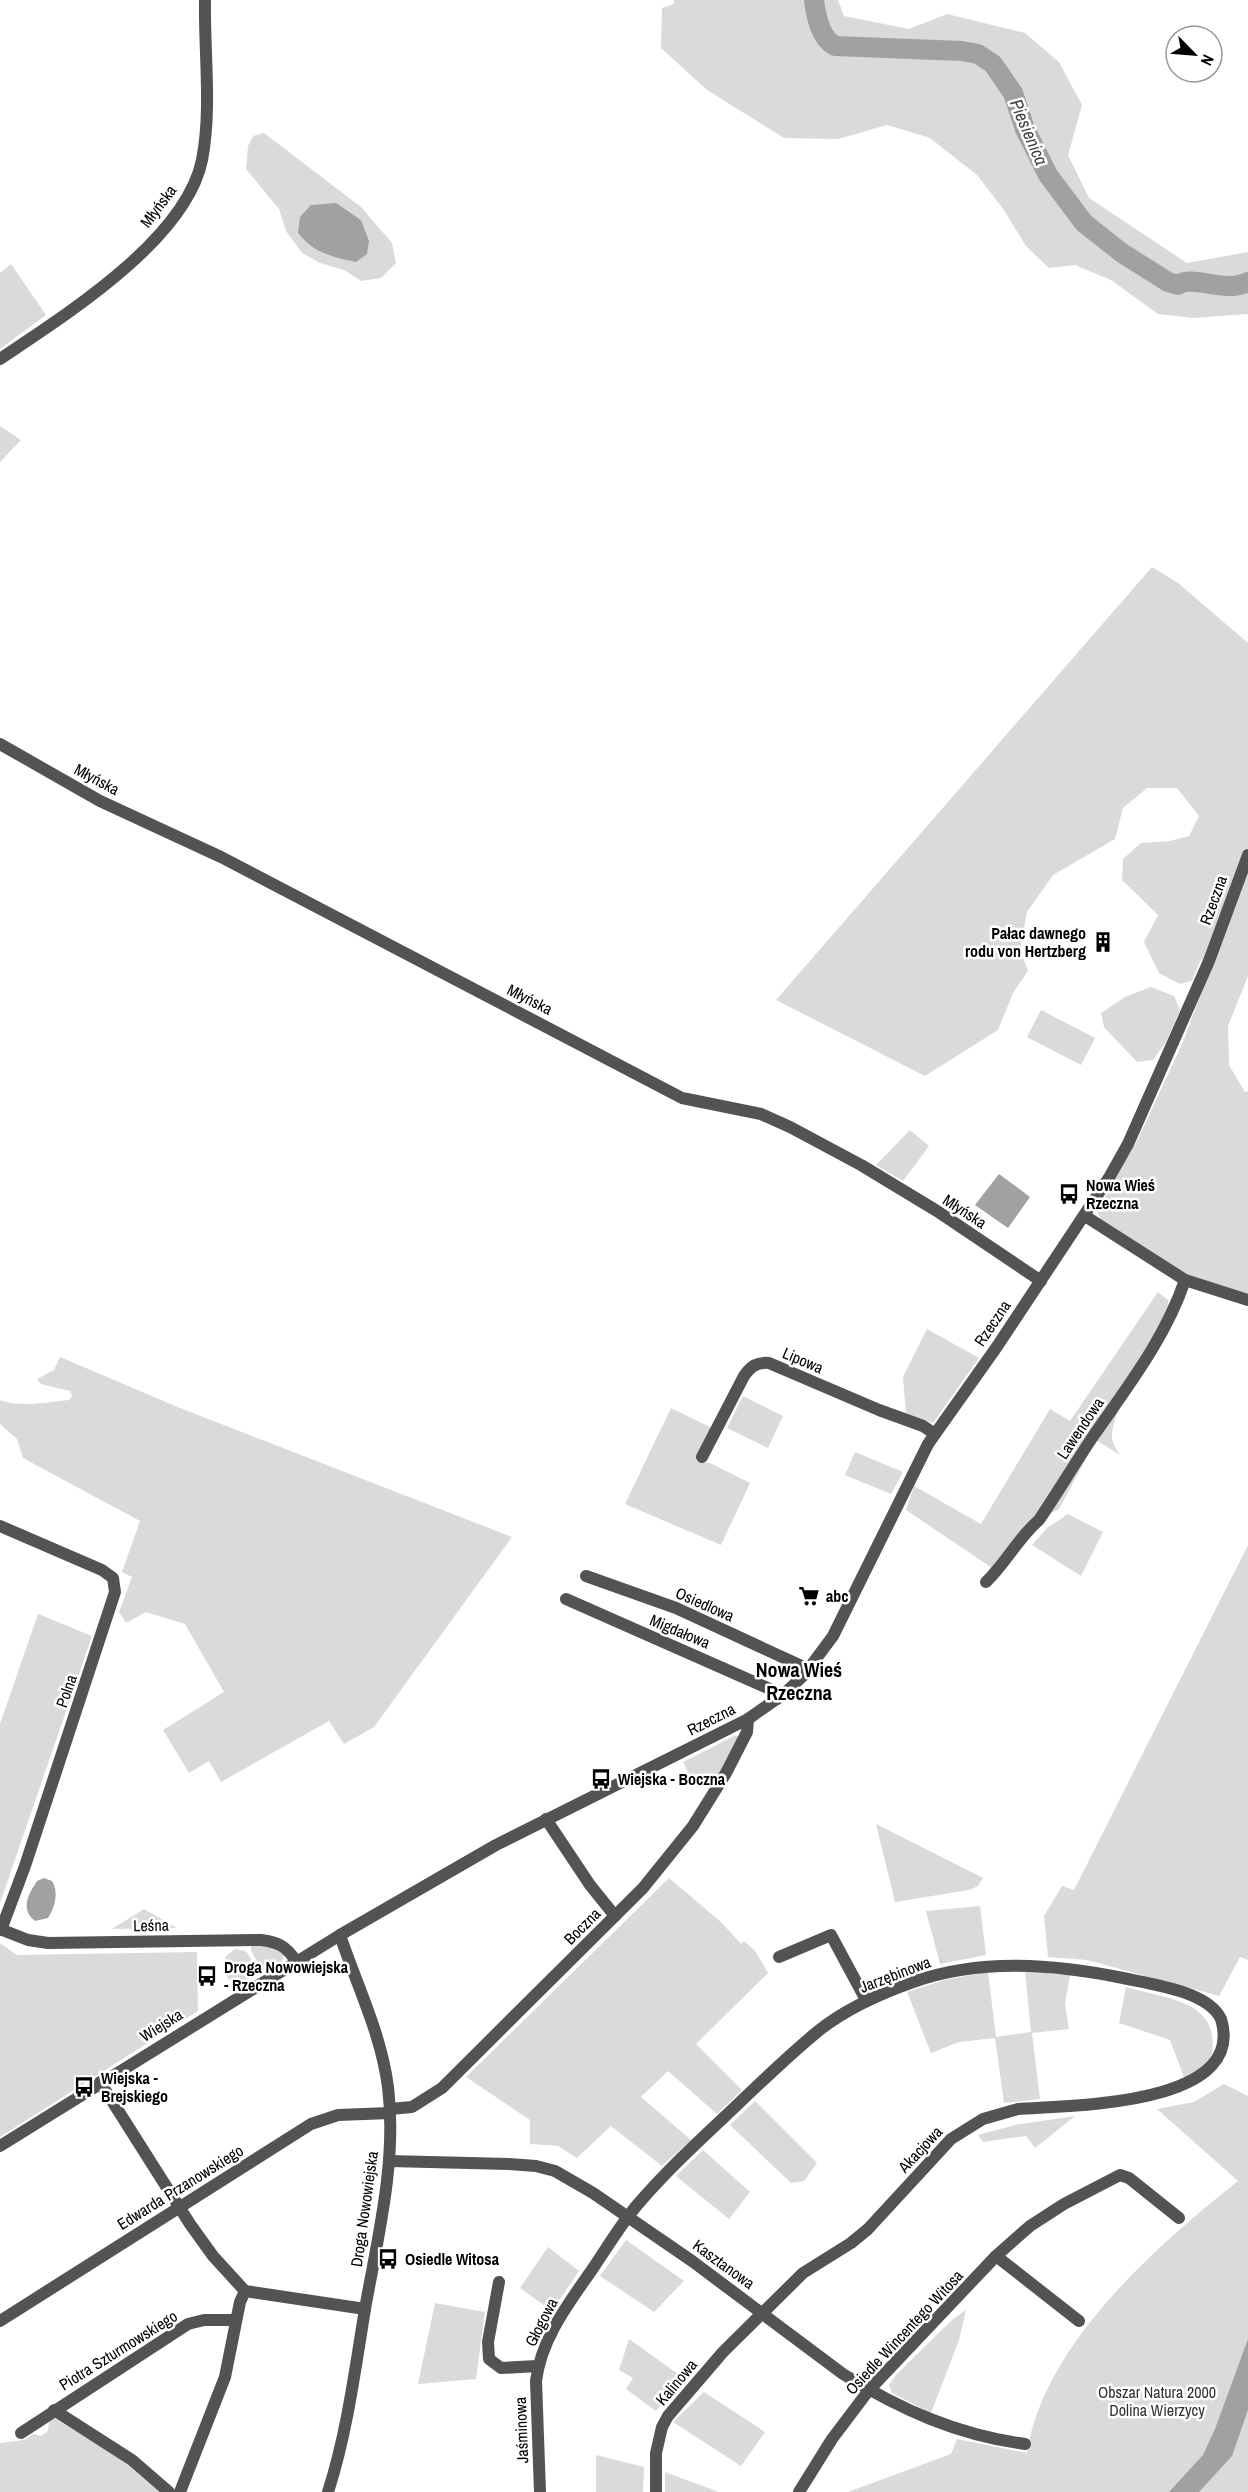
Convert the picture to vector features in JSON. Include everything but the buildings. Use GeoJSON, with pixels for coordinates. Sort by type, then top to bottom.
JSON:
{"type":"FeatureCollection","features":[{"type":"Feature","properties":{"kind":"street","name":"Młyńska"},"geometry":{"type":"LineString","coordinates":[[0,359],[102,288],[168,225],[182,206],[202,162],[206,132],[205,0]]}},
{"type":"Feature","properties":{"kind":"street","name":"Młyńska"},"geometry":{"type":"LineString","coordinates":[[0,744],[100,801],[221,857],[682,1098],[705,1105],[751,1112],[790,1127],[861,1165],[937,1211],[1041,1281]]}},
{"type":"Feature","properties":{"kind":"street","name":"Rzeczna"},"geometry":{"type":"LineString","coordinates":[[340,1935],[455,1867],[546,1819],[748,1719],[777,1699],[808,1669],[843,1619],[913,1471],[935,1434],[1085,1216],[1123,1152],[1209,961],[1248,855]]}},
{"type":"Feature","properties":{"kind":"street"},"geometry":{"type":"LineString","coordinates":[[1085,1216],[1185,1280],[1248,1300]]}},
{"type":"Feature","properties":{"kind":"street","name":"Lawendowa"},"geometry":{"type":"LineString","coordinates":[[987,1582],[1000,1569],[1029,1529],[1039,1520],[1136,1374],[1176,1307],[1185,1280]]}},
{"type":"Feature","properties":{"kind":"street","name":"Lipowa"},"geometry":{"type":"LineString","coordinates":[[702,1457],[744,1376],[753,1365],[760,1363],[769,1363],[923,1426],[935,1434]]}},
{"type":"Feature","properties":{"kind":"street","name":"Polna"},"geometry":{"type":"LineString","coordinates":[[0,1526],[102,1570],[113,1578],[115,1592],[29,1855],[1,1930]]}},
{"type":"Feature","properties":{"kind":"street","name":"Osiedlowa"},"geometry":{"type":"LineString","coordinates":[[586,1576],[676,1608],[808,1669]]}},
{"type":"Feature","properties":{"kind":"street","name":"Migdałowa"},"geometry":{"type":"LineString","coordinates":[[566,1599],[762,1685],[770,1689],[777,1699]]}},
{"type":"Feature","properties":{"kind":"street","name":"Boczna"},"geometry":{"type":"LineString","coordinates":[[390,2111],[412,2107],[442,2088],[643,1888],[693,1826],[739,1748],[747,1732],[748,1719]]}},
{"type":"Feature","properties":{"kind":"street"},"geometry":{"type":"LineString","coordinates":[[546,1819],[590,1885],[615,1916]]}},
{"type":"Feature","properties":{"kind":"street","name":"Leśna"},"geometry":{"type":"LineString","coordinates":[[1,1930],[28,1940],[48,1943],[261,1940],[278,1942],[289,1950],[296,1961]]}},
{"type":"Feature","properties":{"kind":"street","name":"Wiejska"},"geometry":{"type":"LineString","coordinates":[[0,2146],[340,1935]]}},
{"type":"Feature","properties":{"kind":"street","name":"Droga Nowowiejska"},"geometry":{"type":"LineString","coordinates":[[328,2492],[345,2428],[389,2161],[390,2111],[384,2062],[374,2023],[340,1935]]}},
{"type":"Feature","properties":{"kind":"street"},"geometry":{"type":"LineString","coordinates":[[779,1957],[831,1935],[866,2000]]}},
{"type":"Feature","properties":{"kind":"street","name":"Jarzębinowa"},"geometry":{"type":"LineString","coordinates":[[628,2216],[685,2154],[818,2032],[866,2000],[915,1981],[968,1969],[1003,1966],[1068,1969],[1153,1985],[1198,1998],[1212,2007],[1220,2016],[1227,2041]]}},
{"type":"Feature","properties":{"kind":"street","name":"Akacjowa"},"geometry":{"type":"LineString","coordinates":[[762,2313],[803,2273],[852,2243],[868,2229],[885,2213],[936,2153],[963,2130],[983,2119],[1018,2109],[1128,2100],[1181,2089],[1215,2070],[1225,2052],[1227,2041]]}},
{"type":"Feature","properties":{"kind":"street"},"geometry":{"type":"LineString","coordinates":[[100,2082],[179,2208],[213,2256],[245,2291],[365,2309]]}},
{"type":"Feature","properties":{"kind":"street","name":"Edwarda Przanowskiego"},"geometry":{"type":"LineString","coordinates":[[0,2321],[320,2120],[338,2115],[390,2111]]}},
{"type":"Feature","properties":{"kind":"street","name":"Kasztanowa"},"geometry":{"type":"LineString","coordinates":[[389,2161],[536,2166],[555,2171],[628,2216],[843,2374],[869,2390],[927,2420],[994,2440],[1025,2444]]}},
{"type":"Feature","properties":{"kind":"street","name":"Osiedle Wincentego Witosa"},"geometry":{"type":"LineString","coordinates":[[799,2492],[832,2439],[869,2390],[996,2256],[1039,2220],[1120,2175],[1129,2178],[1179,2218]]}},
{"type":"Feature","properties":{"kind":"street","name":"Głogowa"},"geometry":{"type":"LineString","coordinates":[[499,2282],[488,2342],[489,2359],[501,2368],[538,2366],[557,2321],[628,2216]]}},
{"type":"Feature","properties":{"kind":"street"},"geometry":{"type":"LineString","coordinates":[[996,2256],[1079,2321]]}},
{"type":"Feature","properties":{"kind":"street"},"geometry":{"type":"LineString","coordinates":[[180,2492],[225,2377],[240,2302],[245,2291]]}},
{"type":"Feature","properties":{"kind":"street","name":"Kalinowa"},"geometry":{"type":"LineString","coordinates":[[656,2492],[658,2440],[668,2416],[723,2352],[762,2313]]}},
{"type":"Feature","properties":{"kind":"street","name":"Piotra Szturmowskiego"},"geometry":{"type":"LineString","coordinates":[[21,2433],[188,2324],[204,2320],[237,2320]]}},
{"type":"Feature","properties":{"kind":"street","name":"Jaśminowa"},"geometry":{"type":"LineString","coordinates":[[538,2366],[536,2381],[540,2492]]}},
{"type":"Feature","properties":{"kind":"street","name":"Piotra Szturmowskiego"},"geometry":{"type":"LineString","coordinates":[[54,2410],[132,2460],[169,2492]]}},
{"type":"Feature","properties":{"kind":"green space"},"geometry":{"type":"Polygon","coordinates":[[[674,0],[838,0],[844,16],[909,29],[947,14],[1025,33],[1059,62],[1082,105],[1068,155],[1089,198],[1187,263],[1248,252],[1248,314],[1193,318],[1158,314],[1111,280],[1075,265],[1049,268],[1026,246],[1004,210],[977,175],[930,138],[887,125],[838,139],[784,138],[707,90],[661,48],[662,8],[674,4],[674,0]]]}},
{"type":"Feature","properties":{"kind":"green space"},"geometry":{"type":"Polygon","coordinates":[[[264,133],[361,207],[392,243],[396,263],[381,278],[361,281],[344,270],[320,263],[302,253],[286,231],[279,209],[246,169],[248,146],[253,136],[264,133]]]}},
{"type":"Feature","properties":{"kind":"green space"},"geometry":{"type":"Polygon","coordinates":[[[11,264],[46,315],[0,349],[0,273],[11,264]]]}},
{"type":"Feature","properties":{"kind":"green space"},"geometry":{"type":"Polygon","coordinates":[[[0,426],[21,440],[0,462],[0,426]]]}},
{"type":"Feature","properties":{"kind":"green space"},"geometry":{"type":"Polygon","coordinates":[[[1152,567],[1178,583],[1248,643],[1248,976],[1228,1026],[1229,1065],[1245,1092],[1248,1091],[1248,1297],[1190,1278],[1101,1220],[1097,1211],[1137,1141],[1183,1042],[1212,964],[1201,959],[1192,981],[1180,984],[1159,973],[1144,942],[1158,915],[1122,880],[1123,859],[1141,843],[1170,841],[1189,836],[1199,816],[1177,788],[1147,788],[1123,808],[1115,839],[1053,875],[1027,912],[1020,949],[1028,971],[1013,993],[998,1030],[925,1076],[776,1000],[1152,567]]]}},
{"type":"Feature","properties":{"kind":"green space"},"geometry":{"type":"Polygon","coordinates":[[[1151,987],[1174,996],[1180,1010],[1166,1042],[1153,1060],[1137,1062],[1104,1027],[1101,1013],[1125,997],[1151,987]]]}},
{"type":"Feature","properties":{"kind":"green space"},"geometry":{"type":"Polygon","coordinates":[[[1041,1010],[1095,1038],[1081,1065],[1027,1037],[1041,1010]]]}},
{"type":"Feature","properties":{"kind":"green space"},"geometry":{"type":"Polygon","coordinates":[[[910,1130],[929,1146],[903,1181],[876,1165],[910,1130]]]}},
{"type":"Feature","properties":{"kind":"green space"},"geometry":{"type":"Polygon","coordinates":[[[1158,1292],[1168,1300],[1169,1311],[1135,1374],[1119,1411],[1112,1438],[1120,1455],[1096,1440],[1059,1509],[1036,1520],[992,1568],[906,1510],[914,1486],[981,1524],[1050,1409],[1070,1421],[1158,1292]]]}},
{"type":"Feature","properties":{"kind":"green space"},"geometry":{"type":"Polygon","coordinates":[[[927,1329],[979,1358],[933,1423],[906,1414],[903,1377],[927,1329]]]}},
{"type":"Feature","properties":{"kind":"green space"},"geometry":{"type":"Polygon","coordinates":[[[60,1357],[180,1408],[512,1537],[374,1727],[344,1744],[329,1721],[221,1782],[209,1761],[189,1773],[163,1730],[224,1692],[185,1624],[146,1612],[126,1623],[119,1612],[132,1577],[122,1572],[140,1521],[23,1458],[17,1439],[0,1424],[0,1400],[25,1404],[69,1400],[72,1396],[70,1391],[41,1384],[37,1379],[54,1370],[60,1357]]]}},
{"type":"Feature","properties":{"kind":"green space"},"geometry":{"type":"Polygon","coordinates":[[[743,1396],[783,1416],[768,1448],[727,1428],[743,1396]]]}},
{"type":"Feature","properties":{"kind":"green space"},"geometry":{"type":"Polygon","coordinates":[[[671,1408],[712,1428],[696,1461],[710,1463],[750,1483],[721,1545],[625,1504],[671,1408]]]}},
{"type":"Feature","properties":{"kind":"green space"},"geometry":{"type":"Polygon","coordinates":[[[855,1452],[903,1472],[891,1494],[845,1475],[855,1452]]]}},
{"type":"Feature","properties":{"kind":"green space"},"geometry":{"type":"Polygon","coordinates":[[[1068,1514],[1103,1532],[1081,1576],[1032,1545],[1047,1528],[1068,1514]]]}},
{"type":"Feature","properties":{"kind":"green space"},"geometry":{"type":"Polygon","coordinates":[[[1248,1545],[1248,1960],[1240,1957],[1219,1996],[1087,1960],[1048,1957],[1044,1916],[1062,1886],[1074,1890],[1248,1545]]]}},
{"type":"Feature","properties":{"kind":"green space"},"geometry":{"type":"Polygon","coordinates":[[[38,1614],[92,1636],[0,1903],[0,1724],[38,1614]]]}},
{"type":"Feature","properties":{"kind":"green space"},"geometry":{"type":"Polygon","coordinates":[[[736,1735],[740,1740],[715,1781],[706,1784],[692,1780],[683,1762],[736,1735]]]}},
{"type":"Feature","properties":{"kind":"green space"},"geometry":{"type":"Polygon","coordinates":[[[876,1824],[983,1878],[978,1886],[969,1890],[895,1902],[876,1824]]]}},
{"type":"Feature","properties":{"kind":"green space"},"geometry":{"type":"Polygon","coordinates":[[[669,1878],[722,1923],[741,1944],[744,1941],[755,1951],[768,1973],[696,2044],[742,2090],[717,2114],[668,2071],[641,2097],[691,2140],[662,2166],[611,2126],[577,2158],[558,2146],[530,2144],[530,2120],[466,2077],[669,1878]]]}},
{"type":"Feature","properties":{"kind":"green space"},"geometry":{"type":"Polygon","coordinates":[[[980,1906],[986,1955],[940,1964],[926,1911],[980,1906]]]}},
{"type":"Feature","properties":{"kind":"green space"},"geometry":{"type":"Polygon","coordinates":[[[144,1909],[177,1928],[112,1929],[144,1909]]]}},
{"type":"Feature","properties":{"kind":"green space"},"geometry":{"type":"Polygon","coordinates":[[[0,1943],[17,1955],[197,1952],[198,2011],[0,2137],[0,1943]]]}},
{"type":"Feature","properties":{"kind":"green space"},"geometry":{"type":"Polygon","coordinates":[[[251,1945],[275,1946],[284,1955],[282,1962],[273,1969],[271,1967],[262,1969],[251,1951],[251,1945]]]}},
{"type":"Feature","properties":{"kind":"green space"},"geometry":{"type":"Polygon","coordinates":[[[235,1949],[246,1951],[258,1970],[258,1974],[241,1983],[230,1981],[224,1972],[226,1956],[235,1949]]]}},
{"type":"Feature","properties":{"kind":"green space"},"geometry":{"type":"Polygon","coordinates":[[[1025,1971],[1070,1975],[1065,2004],[1069,2029],[1032,2033],[1040,2099],[1004,2103],[995,2038],[959,2042],[931,2053],[907,1992],[945,1980],[988,1972],[996,2037],[1031,2032],[1025,1971]]]}},
{"type":"Feature","properties":{"kind":"green space"},"geometry":{"type":"Polygon","coordinates":[[[1126,1987],[1175,2000],[1201,2014],[1209,2025],[1213,2040],[1211,2060],[1185,2080],[1170,2040],[1119,2023],[1126,1987]]]}},
{"type":"Feature","properties":{"kind":"green space","name":"Obszar Natura 2000 Dolina Wierzycy"},"geometry":{"type":"Polygon","coordinates":[[[1224,2084],[1248,2096],[1248,2492],[848,2492],[951,2454],[957,2439],[1027,2453],[1037,2413],[1055,2374],[1079,2336],[1108,2300],[1140,2267],[1173,2235],[1238,2181],[1157,2109],[1194,2102],[1224,2084]]]}},
{"type":"Feature","properties":{"kind":"green space"},"geometry":{"type":"Polygon","coordinates":[[[755,2101],[817,2163],[804,2181],[791,2183],[730,2125],[755,2101]]]}},
{"type":"Feature","properties":{"kind":"green space"},"geometry":{"type":"Polygon","coordinates":[[[1075,2116],[1035,2148],[1026,2136],[983,2142],[978,2135],[1015,2125],[1075,2116]]]}},
{"type":"Feature","properties":{"kind":"green space"},"geometry":{"type":"Polygon","coordinates":[[[703,2150],[750,2192],[729,2219],[676,2176],[703,2150]]]}},
{"type":"Feature","properties":{"kind":"green space"},"geometry":{"type":"Polygon","coordinates":[[[626,2240],[684,2281],[654,2312],[600,2276],[626,2240]]]}},
{"type":"Feature","properties":{"kind":"green space"},"geometry":{"type":"Polygon","coordinates":[[[548,2247],[579,2271],[552,2311],[520,2288],[548,2247]]]}},
{"type":"Feature","properties":{"kind":"green space"},"geometry":{"type":"Polygon","coordinates":[[[435,2303],[485,2312],[476,2379],[418,2384],[435,2303]]]}},
{"type":"Feature","properties":{"kind":"green space"},"geometry":{"type":"Polygon","coordinates":[[[966,2310],[959,2340],[931,2413],[892,2393],[889,2385],[896,2375],[953,2319],[966,2310]]]}},
{"type":"Feature","properties":{"kind":"green space"},"geometry":{"type":"Polygon","coordinates":[[[629,2339],[685,2379],[656,2411],[626,2389],[633,2378],[619,2370],[629,2339]]]}},
{"type":"Feature","properties":{"kind":"green space"},"geometry":{"type":"Polygon","coordinates":[[[704,2392],[765,2432],[741,2466],[673,2422],[704,2392]]]}},
{"type":"Feature","properties":{"kind":"green space"},"geometry":{"type":"Polygon","coordinates":[[[54,2418],[130,2464],[163,2492],[0,2492],[0,2443],[24,2440],[33,2434],[41,2436],[48,2431],[49,2422],[54,2418]]]}},
{"type":"Feature","properties":{"kind":"green space"},"geometry":{"type":"Polygon","coordinates":[[[596,2455],[644,2467],[643,2492],[596,2492],[596,2455]]]}},
{"type":"Feature","properties":{"kind":"green space"},"geometry":{"type":"Polygon","coordinates":[[[665,2472],[719,2492],[665,2492],[665,2472]]]}},
{"type":"Feature","properties":{"kind":"shaded area"},"geometry":{"type":"Polygon","coordinates":[[[336,203],[361,220],[369,241],[367,254],[356,262],[317,250],[298,233],[300,217],[311,205],[336,203]]]}},
{"type":"Feature","properties":{"kind":"shaded area"},"geometry":{"type":"Polygon","coordinates":[[[999,1174],[1030,1197],[1008,1228],[975,1205],[999,1174]]]}},
{"type":"Feature","properties":{"kind":"shaded area"},"geometry":{"type":"Polygon","coordinates":[[[44,1878],[52,1881],[54,1885],[55,1900],[48,1918],[35,1921],[28,1912],[27,1902],[37,1881],[44,1878]]]}},
{"type":"Feature","properties":{"kind":"shaded area"},"geometry":{"type":"Polygon","coordinates":[[[1248,2339],[1248,2410],[1232,2456],[1199,2492],[1169,2492],[1203,2455],[1248,2339]]]}},
{"type":"Feature","properties":{"kind":"waterway","name":"Piesienica"},"geometry":{"type":"LineString","coordinates":[[814,0],[822,32],[835,46],[962,51],[978,54],[993,64],[1013,93],[1025,129],[1048,175],[1084,223],[1122,253],[1168,282],[1178,285],[1192,282],[1229,286],[1248,282]]}},
{"type":"Feature","properties":{"kind":"place","name":"Pałac dawnego rodu von Hertzberg"},"geometry":{"type":"Point","coordinates":[1103,942]}},
{"type":"Feature","properties":{"kind":"place","name":"Nowa Wieś Rzeczna"},"geometry":{"type":"Point","coordinates":[1069,1194]}},
{"type":"Feature","properties":{"kind":"place","name":"abc"},"geometry":{"type":"Point","coordinates":[809,1596]}},
{"type":"Feature","properties":{"kind":"place","name":"Wiejska - Boczna"},"geometry":{"type":"Point","coordinates":[601,1779]}},
{"type":"Feature","properties":{"kind":"place","name":"Droga Nowowiejska - Rzeczna"},"geometry":{"type":"Point","coordinates":[207,1976]}},
{"type":"Feature","properties":{"kind":"place","name":"Wiejska - Brejskiego"},"geometry":{"type":"Point","coordinates":[84,2087]}},
{"type":"Feature","properties":{"kind":"place","name":"Osiedle Witosa"},"geometry":{"type":"Point","coordinates":[388,2259]}},
{"type":"Feature","properties":{"kind":"district","name":"Nowa Wieś Rzeczna"},"geometry":{"type":"Point","coordinates":[799,1680]}}]}
